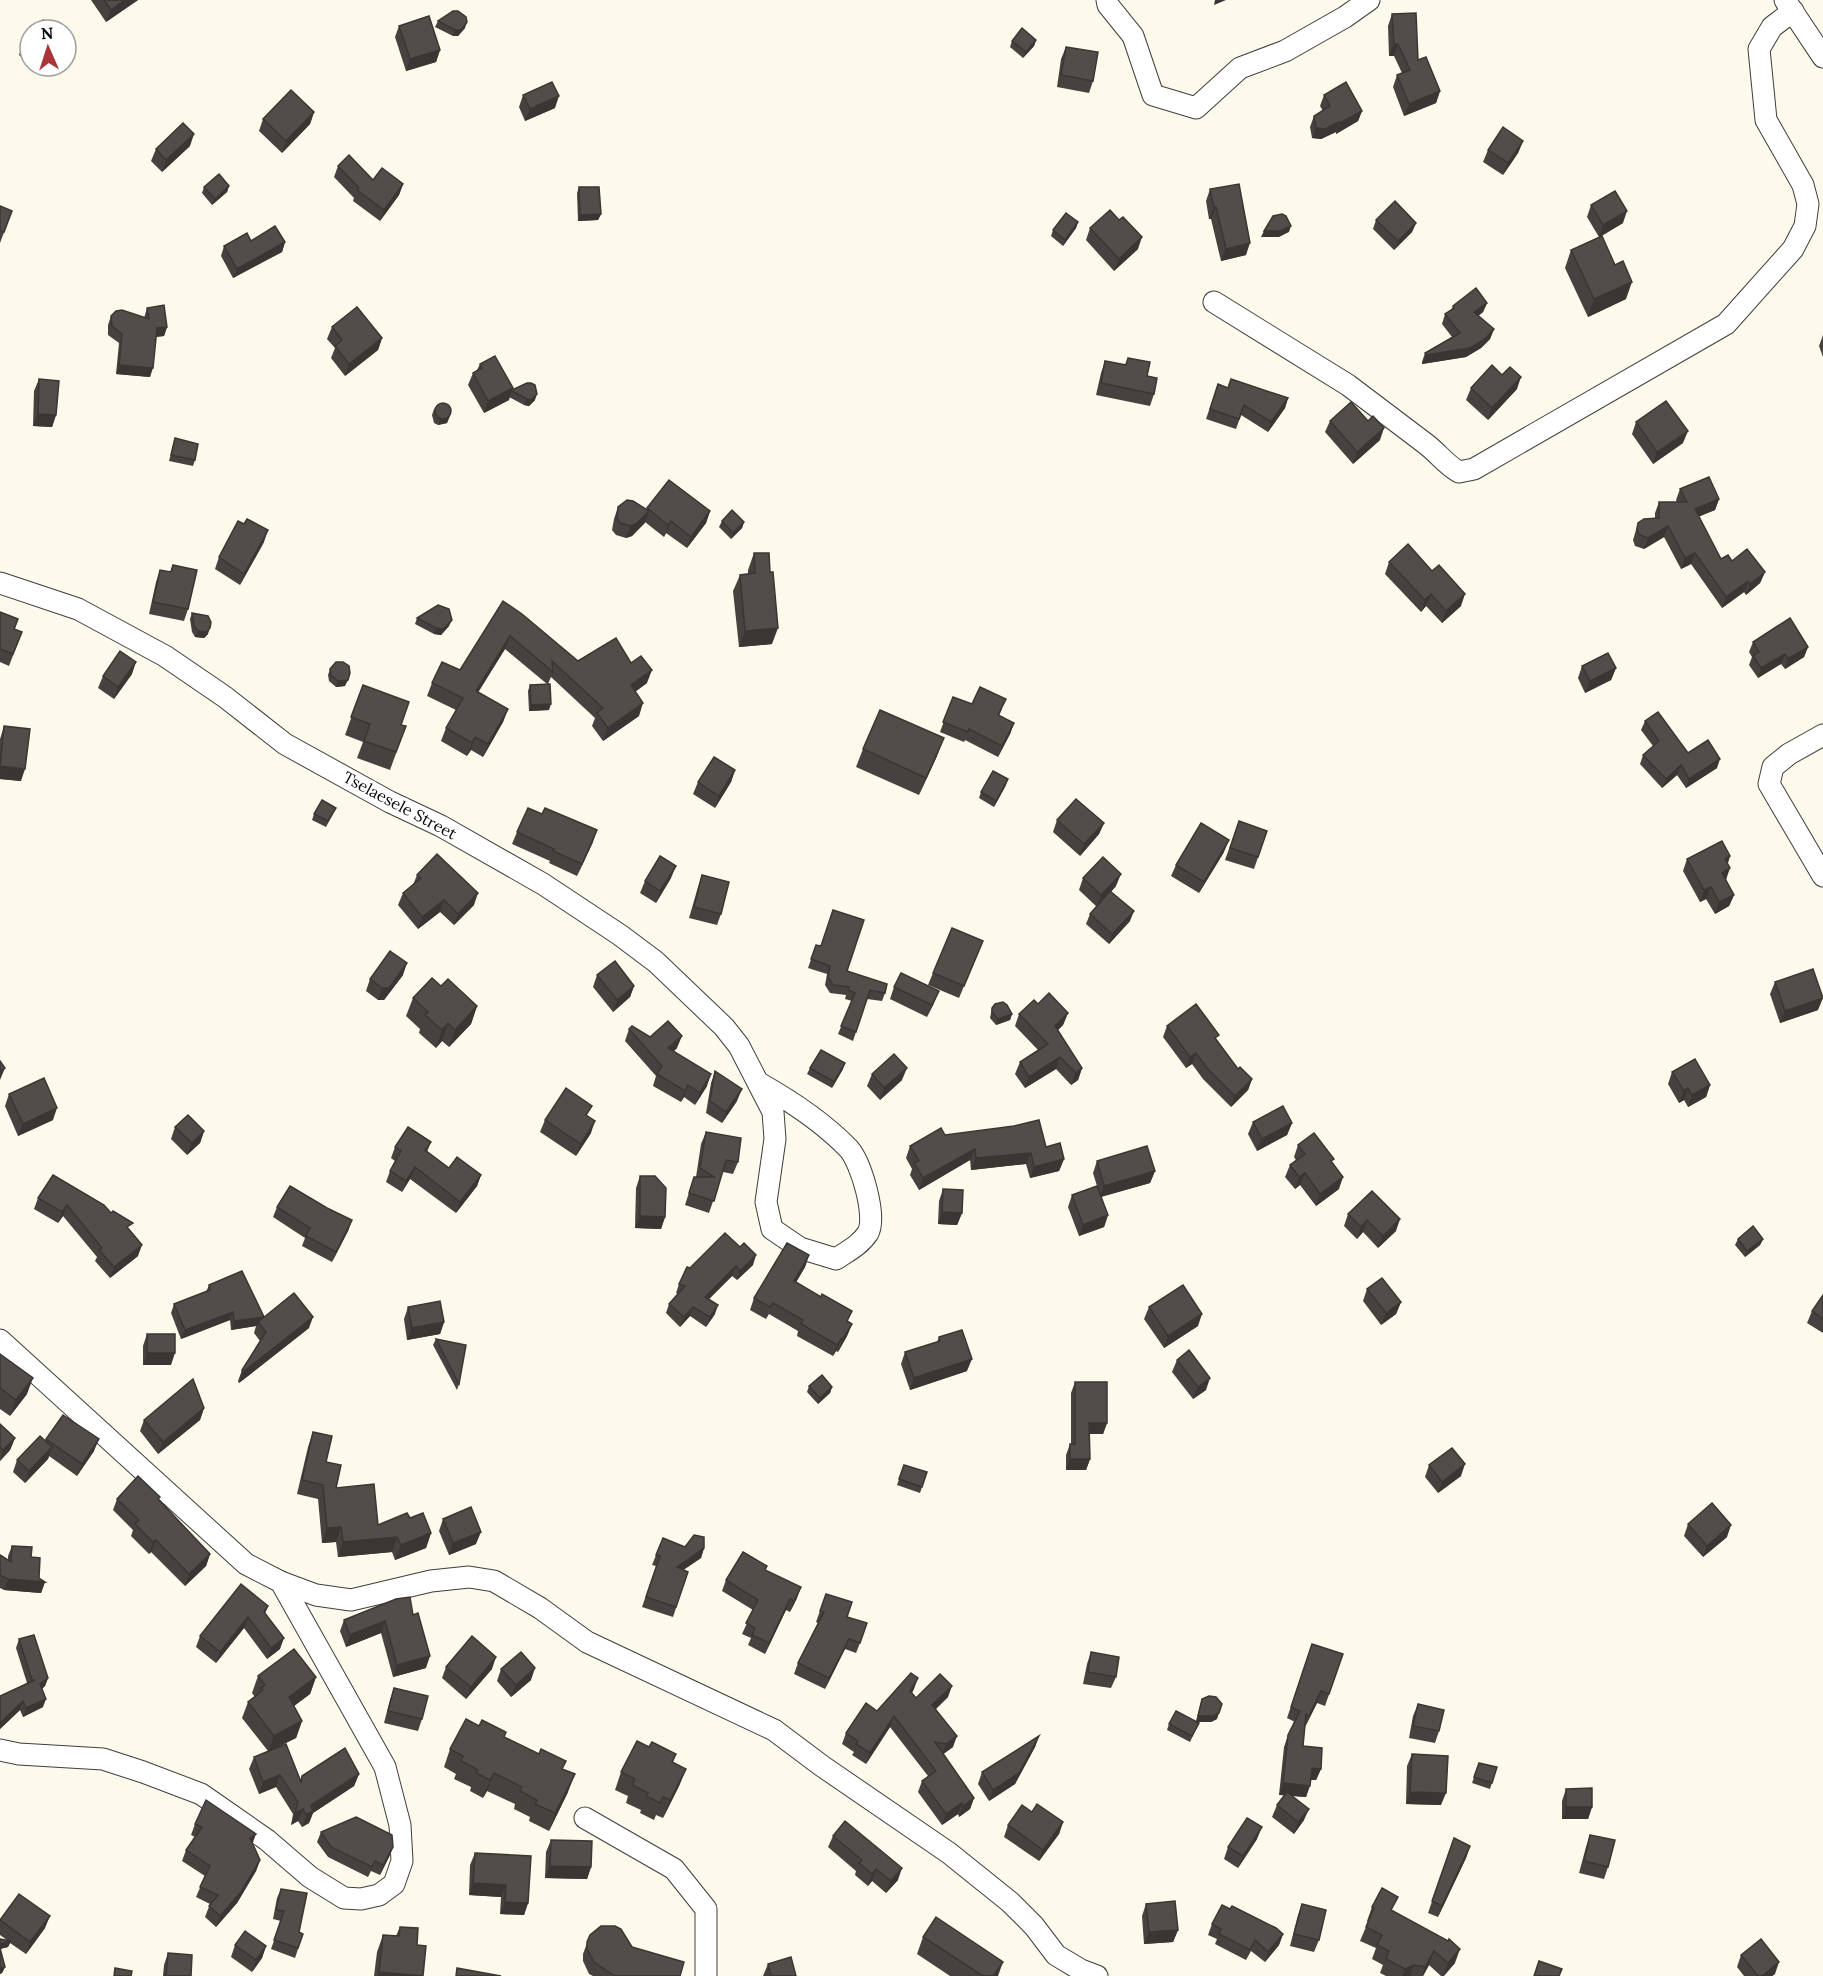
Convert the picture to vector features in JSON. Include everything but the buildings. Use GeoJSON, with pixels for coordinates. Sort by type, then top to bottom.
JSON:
{"type":"FeatureCollection","features":[{"type":"Feature","properties":{"kind":"street"},"geometry":{"type":"LineString","coordinates":[[1107,0],[1108,5],[1134,36],[1153,95],[1196,108],[1240,68],[1286,51],[1345,17],[1369,0]]}},
{"type":"Feature","properties":{"kind":"street"},"geometry":{"type":"LineString","coordinates":[[1214,302],[1348,385],[1438,453],[1447,465],[1459,472],[1474,469],[1726,324],[1793,249],[1804,226],[1808,204],[1803,185],[1766,120],[1759,49],[1789,5],[1823,57]]}},
{"type":"Feature","properties":{"kind":"street","name":"Tselaesele Street"},"geometry":{"type":"LineString","coordinates":[[0,583],[78,609],[165,656],[225,697],[285,744],[390,802],[441,826],[543,884],[656,962],[724,1027],[739,1046],[773,1112],[775,1139],[766,1202],[772,1229],[800,1248],[836,1258],[858,1246],[869,1230],[869,1198],[860,1169],[850,1150],[796,1104],[759,1083]]}},
{"type":"Feature","properties":{"kind":"street"},"geometry":{"type":"LineString","coordinates":[[1823,735],[1789,754],[1773,767],[1769,784],[1823,876]]}},
{"type":"Feature","properties":{"kind":"street"},"geometry":{"type":"LineString","coordinates":[[0,1340],[246,1564],[316,1595],[351,1600],[431,1581],[469,1577],[494,1581],[540,1608],[587,1642],[774,1730],[822,1766],[949,1853],[1010,1902],[1034,1926],[1056,1955],[1081,1970],[1097,1976]]}},
{"type":"Feature","properties":{"kind":"street"},"geometry":{"type":"LineString","coordinates":[[0,1750],[19,1754],[103,1759],[201,1794],[267,1840],[310,1877],[344,1898],[361,1899],[379,1895],[394,1884],[402,1861],[400,1825],[385,1767],[281,1581]]}},
{"type":"Feature","properties":{"kind":"street"},"geometry":{"type":"LineString","coordinates":[[585,1818],[674,1869],[706,1909],[706,1976]]}}]}
